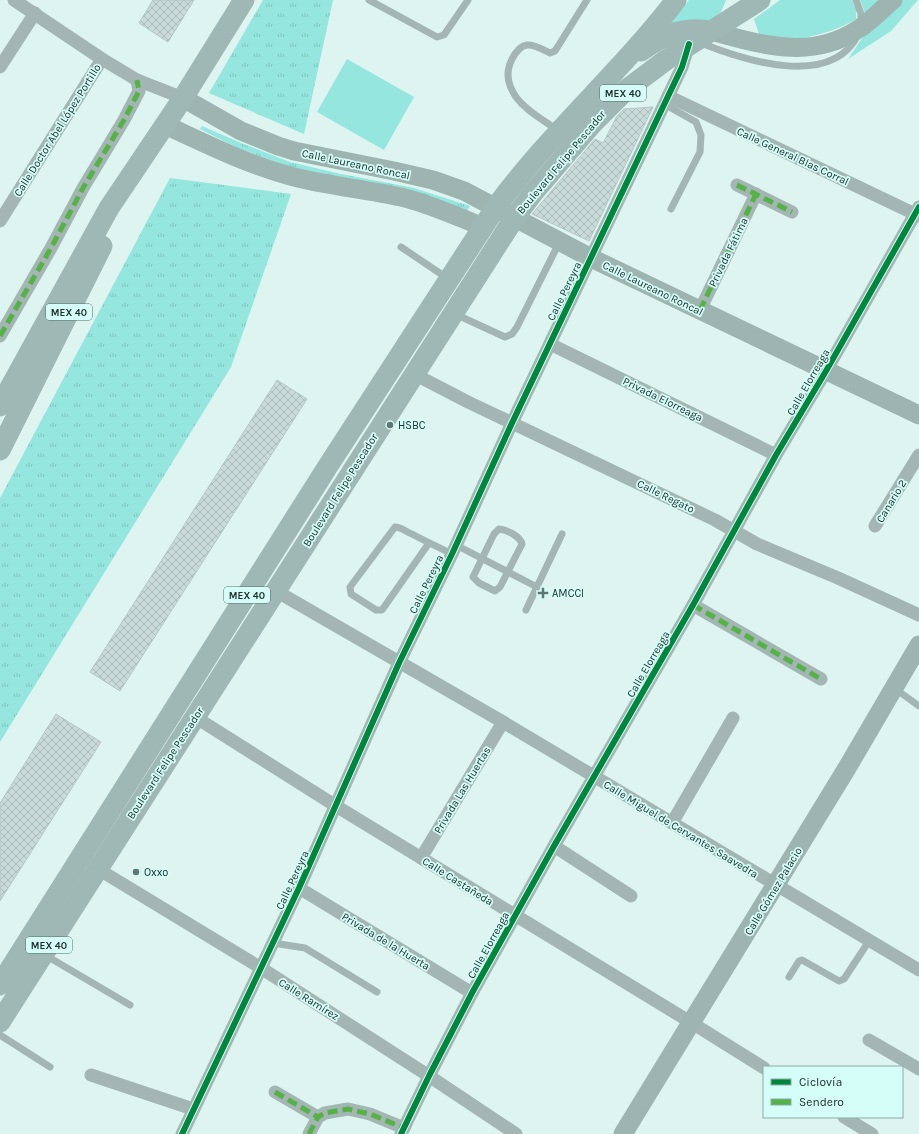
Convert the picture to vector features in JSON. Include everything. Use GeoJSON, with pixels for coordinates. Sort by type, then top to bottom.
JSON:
{"type":"FeatureCollection","features":[{"type":"Feature","properties":{"kind":"main road","name":"MEX 40"},"geometry":{"type":"LineString","coordinates":[[0,450],[112,227],[128,190],[133,172],[183,98],[244,0]]}},
{"type":"Feature","properties":{"kind":"main road","name":"Boulevard Felipe Pescador"},"geometry":{"type":"LineString","coordinates":[[0,1022],[515,217],[533,193],[608,106],[644,76],[699,38],[734,9],[760,0]]}},
{"type":"Feature","properties":{"kind":"main road","name":"Boulevard Felipe Pescador"},"geometry":{"type":"LineString","coordinates":[[0,985],[332,460],[496,207],[521,174],[559,131],[620,67],[675,2]]}},
{"type":"Feature","properties":{"kind":"main road"},"geometry":{"type":"LineString","coordinates":[[620,67],[655,42],[675,32],[694,29],[699,38]]}},
{"type":"Feature","properties":{"kind":"main road"},"geometry":{"type":"LineString","coordinates":[[0,406],[94,232],[108,208],[133,172]]}},
{"type":"Feature","properties":{"kind":"main road"},"geometry":{"type":"LineString","coordinates":[[87,846],[90,860],[98,868]]}},
{"type":"Feature","properties":{"kind":"street"},"geometry":{"type":"LineString","coordinates":[[14,0],[102,59],[137,80],[183,98]]}},
{"type":"Feature","properties":{"kind":"street"},"geometry":{"type":"LineString","coordinates":[[699,38],[749,41],[789,48],[818,46],[844,37],[861,28],[893,0]]}},
{"type":"Feature","properties":{"kind":"street"},"geometry":{"type":"LineString","coordinates":[[0,67],[35,13]]}},
{"type":"Feature","properties":{"kind":"street","name":"Calle Pereyra"},"geometry":{"type":"LineString","coordinates":[[182,1134],[299,888],[399,662],[666,100],[682,67],[699,38]]}},
{"type":"Feature","properties":{"kind":"street","name":"Calle Doctor Abel López Portillo"},"geometry":{"type":"LineString","coordinates":[[1,219],[102,59]]}},
{"type":"Feature","properties":{"kind":"street"},"geometry":{"type":"LineString","coordinates":[[0,336],[51,248],[83,188],[124,120],[139,91],[137,80]]}},
{"type":"Feature","properties":{"kind":"street","name":"Calle Laureano Roncal"},"geometry":{"type":"LineString","coordinates":[[183,98],[241,131],[278,146],[294,151],[433,180],[464,191],[591,258],[826,372],[919,415]]}},
{"type":"Feature","properties":{"kind":"street","name":"Calle General Blas Corral"},"geometry":{"type":"LineString","coordinates":[[666,100],[918,212]]}},
{"type":"Feature","properties":{"kind":"street"},"geometry":{"type":"LineString","coordinates":[[165,125],[229,155],[271,171],[316,182],[412,200],[437,208],[483,227]]}},
{"type":"Feature","properties":{"kind":"street"},"geometry":{"type":"LineString","coordinates":[[737,184],[792,212]]}},
{"type":"Feature","properties":{"kind":"street","name":"Privada Fátima"},"geometry":{"type":"LineString","coordinates":[[700,310],[756,194]]}},
{"type":"Feature","properties":{"kind":"street","name":"Calle Elorreaga"},"geometry":{"type":"LineString","coordinates":[[403,1131],[429,1076],[472,993],[554,846],[693,605],[776,455],[826,372],[918,212]]}},
{"type":"Feature","properties":{"kind":"street","name":"Privada Elorreaga"},"geometry":{"type":"LineString","coordinates":[[550,344],[776,455]]}},
{"type":"Feature","properties":{"kind":"street","name":"Calle Regato"},"geometry":{"type":"LineString","coordinates":[[414,374],[468,402],[715,520],[770,551],[838,578],[919,615]]}},
{"type":"Feature","properties":{"kind":"street","name":"Canario 2"},"geometry":{"type":"LineString","coordinates":[[875,526],[919,455]]}},
{"type":"Feature","properties":{"kind":"street","name":"Calle Miguel de Cervantes Saavedra"},"geometry":{"type":"LineString","coordinates":[[276,591],[503,722],[919,970]]}},
{"type":"Feature","properties":{"kind":"street"},"geometry":{"type":"LineString","coordinates":[[693,605],[821,679]]}},
{"type":"Feature","properties":{"kind":"street","name":"Calle Gómez Palacio"},"geometry":{"type":"LineString","coordinates":[[623,1134],[776,886],[919,645]]}},
{"type":"Feature","properties":{"kind":"street","name":"Calle Castañeda"},"geometry":{"type":"LineString","coordinates":[[195,717],[336,806],[763,1067]]}},
{"type":"Feature","properties":{"kind":"street"},"geometry":{"type":"LineString","coordinates":[[672,823],[733,718]]}},
{"type":"Feature","properties":{"kind":"street","name":"Privada Las Huertas"},"geometry":{"type":"LineString","coordinates":[[421,858],[503,722]]}},
{"type":"Feature","properties":{"kind":"street"},"geometry":{"type":"LineString","coordinates":[[554,846],[631,896]]}},
{"type":"Feature","properties":{"kind":"street","name":"Calle Ramírez"},"geometry":{"type":"LineString","coordinates":[[98,868],[261,968],[516,1134]]}},
{"type":"Feature","properties":{"kind":"street","name":"Privada de la Huerta"},"geometry":{"type":"LineString","coordinates":[[299,888],[472,993]]}},
{"type":"Feature","properties":{"kind":"street"},"geometry":{"type":"LineString","coordinates":[[869,1040],[919,1069]]}},
{"type":"Feature","properties":{"kind":"street"},"geometry":{"type":"LineString","coordinates":[[91,1075],[193,1109]]}},
{"type":"Feature","properties":{"kind":"street"},"geometry":{"type":"LineString","coordinates":[[275,1092],[318,1117]]}},
{"type":"Feature","properties":{"kind":"street"},"geometry":{"type":"LineString","coordinates":[[309,1134],[318,1117],[336,1110],[348,1109],[359,1111],[403,1131]]}},
{"type":"Feature","properties":{"kind":"street"},"geometry":{"type":"LineString","coordinates":[[846,1118],[872,1134]]}},
{"type":"Feature","properties":{"kind":"lane"},"geometry":{"type":"LineString","coordinates":[[369,0],[437,37],[444,35],[468,0]]}},
{"type":"Feature","properties":{"kind":"lane"},"geometry":{"type":"LineString","coordinates":[[559,131],[523,106],[512,91],[507,73],[510,61],[520,47],[532,45],[550,53],[555,51],[587,0]]}},
{"type":"Feature","properties":{"kind":"lane"},"geometry":{"type":"LineString","coordinates":[[856,0],[861,14],[861,28]]}},
{"type":"Feature","properties":{"kind":"lane"},"geometry":{"type":"LineString","coordinates":[[666,100],[696,122],[701,135],[700,152],[671,209]]}},
{"type":"Feature","properties":{"kind":"lane"},"geometry":{"type":"LineString","coordinates":[[453,313],[505,337],[512,334],[517,327],[560,241]]}},
{"type":"Feature","properties":{"kind":"lane"},"geometry":{"type":"LineString","coordinates":[[400,247],[449,280]]}},
{"type":"Feature","properties":{"kind":"lane"},"geometry":{"type":"LineString","coordinates":[[430,542],[382,610],[376,610],[351,594],[350,587],[393,528],[399,527],[430,542],[481,558],[537,587]]}},
{"type":"Feature","properties":{"kind":"lane"},"geometry":{"type":"LineString","coordinates":[[499,529],[518,537],[522,544],[508,572],[498,590],[492,591],[474,579],[474,574],[481,558],[494,534],[499,529]]}},
{"type":"Feature","properties":{"kind":"lane"},"geometry":{"type":"LineString","coordinates":[[526,610],[562,534]]}},
{"type":"Feature","properties":{"kind":"lane"},"geometry":{"type":"LineString","coordinates":[[894,688],[919,706]]}},
{"type":"Feature","properties":{"kind":"lane"},"geometry":{"type":"LineString","coordinates":[[789,977],[799,961],[802,960],[839,981],[844,980],[869,941]]}},
{"type":"Feature","properties":{"kind":"lane"},"geometry":{"type":"LineString","coordinates":[[273,943],[305,948],[377,992]]}},
{"type":"Feature","properties":{"kind":"lane"},"geometry":{"type":"LineString","coordinates":[[43,954],[130,1005]]}},
{"type":"Feature","properties":{"kind":"lane"},"geometry":{"type":"LineString","coordinates":[[0,1035],[50,1067]]}},
{"type":"Feature","properties":{"kind":"green space"},"geometry":{"type":"Polygon","coordinates":[[[263,0],[333,0],[304,134],[209,93],[263,0]]]}},
{"type":"Feature","properties":{"kind":"green space"},"geometry":{"type":"Polygon","coordinates":[[[689,0],[726,0],[721,12],[712,21],[688,20],[659,33],[683,8],[689,0]]]}},
{"type":"Feature","properties":{"kind":"green space"},"geometry":{"type":"Polygon","coordinates":[[[780,0],[852,0],[856,10],[856,19],[839,28],[818,35],[796,39],[777,39],[759,34],[754,19],[780,0]]]}},
{"type":"Feature","properties":{"kind":"green space"},"geometry":{"type":"Polygon","coordinates":[[[860,0],[882,0],[865,13],[860,0]]]}},
{"type":"Feature","properties":{"kind":"green space"},"geometry":{"type":"Polygon","coordinates":[[[897,0],[918,0],[891,31],[848,59],[867,31],[897,0]]]}},
{"type":"Feature","properties":{"kind":"green space"},"geometry":{"type":"Polygon","coordinates":[[[347,59],[414,97],[384,150],[317,112],[347,59]]]}},
{"type":"Feature","properties":{"kind":"green space"},"geometry":{"type":"Polygon","coordinates":[[[202,126],[290,162],[341,174],[414,188],[470,206],[467,211],[287,166],[238,148],[200,129],[202,126]]]}},
{"type":"Feature","properties":{"kind":"green space"},"geometry":{"type":"Polygon","coordinates":[[[170,178],[291,194],[231,367],[0,742],[0,498],[170,178]]]}},
{"type":"Feature","properties":{"kind":"building"},"geometry":{"type":"Polygon","coordinates":[[[153,0],[194,0],[168,42],[139,23],[153,0]]]}},
{"type":"Feature","properties":{"kind":"building"},"geometry":{"type":"Polygon","coordinates":[[[653,107],[589,241],[532,214],[595,139],[603,143],[617,116],[624,109],[653,107]]]}},
{"type":"Feature","properties":{"kind":"building"},"geometry":{"type":"Polygon","coordinates":[[[277,380],[307,399],[120,691],[90,672],[277,380]]]}},
{"type":"Feature","properties":{"kind":"building"},"geometry":{"type":"Polygon","coordinates":[[[56,714],[101,742],[0,901],[0,803],[56,714]]]}},
{"type":"Feature","properties":{"kind":"marked path"},"geometry":{"type":"LineString","coordinates":[[0,336],[51,248],[83,188],[124,120],[139,91],[137,80]]}},
{"type":"Feature","properties":{"kind":"marked path"},"geometry":{"type":"LineString","coordinates":[[737,185],[792,212]]}},
{"type":"Feature","properties":{"kind":"marked path"},"geometry":{"type":"LineString","coordinates":[[700,310],[756,194]]}},
{"type":"Feature","properties":{"kind":"marked path"},"geometry":{"type":"LineString","coordinates":[[693,605],[821,679]]}},
{"type":"Feature","properties":{"kind":"marked path"},"geometry":{"type":"LineString","coordinates":[[275,1092],[318,1117]]}},
{"type":"Feature","properties":{"kind":"marked path"},"geometry":{"type":"LineString","coordinates":[[309,1134],[318,1117],[325,1113],[348,1109],[370,1114],[404,1128]]}},
{"type":"Feature","properties":{"kind":"cycle path"},"geometry":{"type":"LineString","coordinates":[[182,1134],[299,888],[399,663],[682,67],[689,44]]}},
{"type":"Feature","properties":{"kind":"cycle path"},"geometry":{"type":"LineString","coordinates":[[401,1134],[472,993],[554,846],[919,207]]}},
{"type":"Feature","properties":{"kind":"place","name":"HSBC"},"geometry":{"type":"Point","coordinates":[390,425]}},
{"type":"Feature","properties":{"kind":"place","name":"AMCCI"},"geometry":{"type":"Point","coordinates":[543,593]}},
{"type":"Feature","properties":{"kind":"place","name":"Oxxo"},"geometry":{"type":"Point","coordinates":[136,872]}}]}
